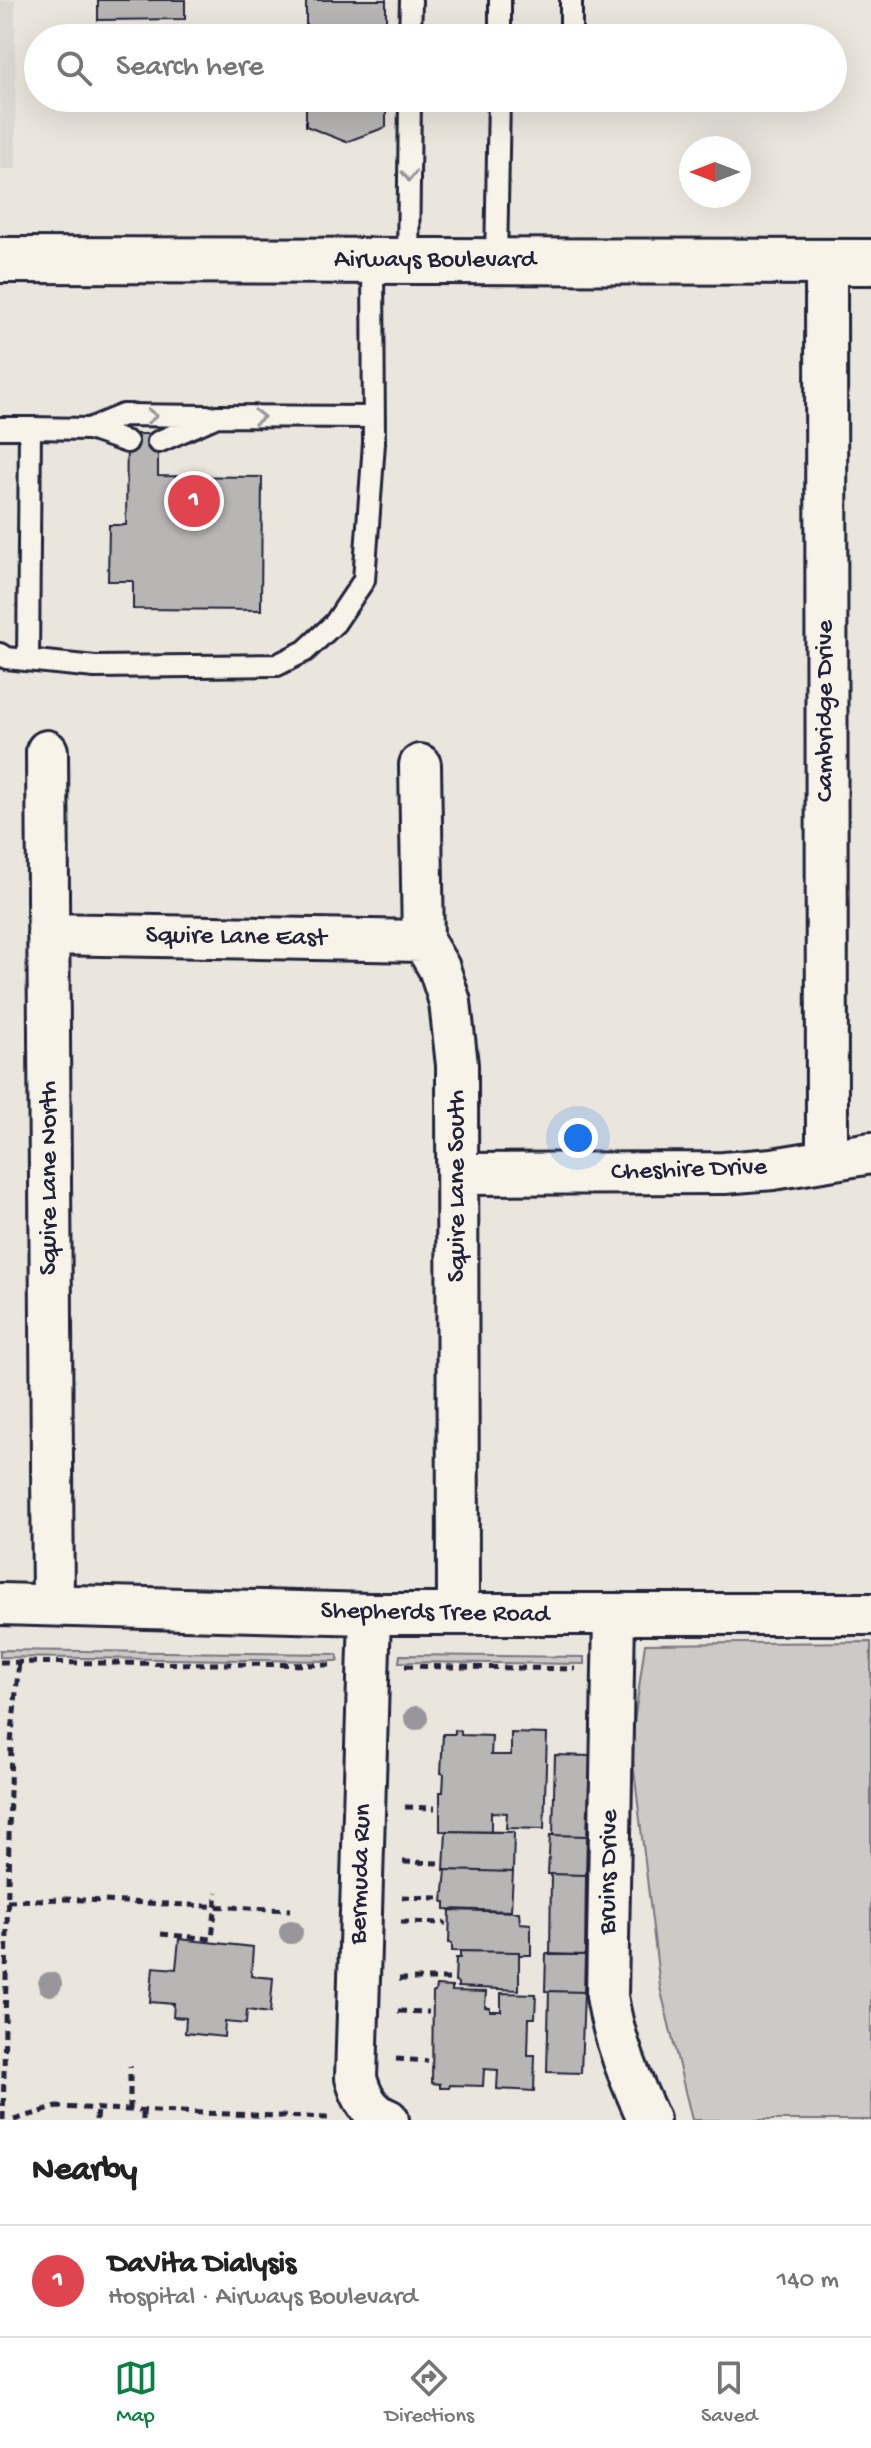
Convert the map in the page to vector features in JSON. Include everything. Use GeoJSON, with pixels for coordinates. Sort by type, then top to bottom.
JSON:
{"type":"FeatureCollection","features":[{"type":"Feature","properties":{"kind":"main road","name":"Airways Boulevard"},"geometry":{"type":"LineString","coordinates":[[0,260],[871,262]]}},
{"type":"Feature","properties":{"kind":"street","name":"Cambridge Drive"},"geometry":{"type":"LineString","coordinates":[[826,262],[827,1160]]}},
{"type":"Feature","properties":{"kind":"street","name":"Squire Lane North"},"geometry":{"type":"LineString","coordinates":[[47,751],[53,1605]]}},
{"type":"Feature","properties":{"kind":"street","name":"Squire Lane South"},"geometry":{"type":"LineString","coordinates":[[420,765],[423,941],[439,968],[455,1031],[458,1614]]}},
{"type":"Feature","properties":{"kind":"street","name":"Squire Lane East"},"geometry":{"type":"LineString","coordinates":[[48,934],[423,941]]}},
{"type":"Feature","properties":{"kind":"street","name":"Cheshire Drive"},"geometry":{"type":"LineString","coordinates":[[458,1174],[724,1173],[773,1169],[871,1153]]}},
{"type":"Feature","properties":{"kind":"street","name":"Shepherds Tree Road"},"geometry":{"type":"LineString","coordinates":[[0,1604],[370,1614],[871,1614]]}},
{"type":"Feature","properties":{"kind":"street","name":"Bermuda Run"},"geometry":{"type":"LineString","coordinates":[[370,1614],[356,2078],[361,2096],[378,2116],[388,2120]]}},
{"type":"Feature","properties":{"kind":"street","name":"Bruins Drive"},"geometry":{"type":"LineString","coordinates":[[614,1616],[607,1996],[622,2062],[649,2120]]}},
{"type":"Feature","properties":{"kind":"lane"},"geometry":{"type":"LineString","coordinates":[[410,24],[411,0]]}},
{"type":"Feature","properties":{"kind":"lane"},"geometry":{"type":"LineString","coordinates":[[500,0],[500,24]]}},
{"type":"Feature","properties":{"kind":"lane"},"geometry":{"type":"LineString","coordinates":[[571,0],[571,24]]}},
{"type":"Feature","properties":{"kind":"lane"},"geometry":{"type":"LineString","coordinates":[[0,654],[6,658],[95,667],[277,665],[305,651],[335,623],[364,580],[374,417],[408,112]]}},
{"type":"Feature","properties":{"kind":"lane"},"geometry":{"type":"LineString","coordinates":[[496,261],[499,112]]}},
{"type":"Feature","properties":{"kind":"lane"},"geometry":{"type":"LineString","coordinates":[[89,429],[123,415],[374,417]]}},
{"type":"Feature","properties":{"kind":"lane"},"geometry":{"type":"LineString","coordinates":[[158,442],[217,416]]}},
{"type":"Feature","properties":{"kind":"lane"},"geometry":{"type":"LineString","coordinates":[[0,428],[89,429],[127,442]]}},
{"type":"Feature","properties":{"kind":"lane"},"geometry":{"type":"LineString","coordinates":[[28,660],[30,428]]}},
{"type":"Feature","properties":{"kind":"path"},"geometry":{"type":"LineString","coordinates":[[0,1662],[614,1670]]}},
{"type":"Feature","properties":{"kind":"path"},"geometry":{"type":"LineString","coordinates":[[3,2120],[11,1743],[19,1662]]}},
{"type":"Feature","properties":{"kind":"path"},"geometry":{"type":"LineString","coordinates":[[405,1807],[435,1808]]}},
{"type":"Feature","properties":{"kind":"path"},"geometry":{"type":"LineString","coordinates":[[403,1862],[441,1863]]}},
{"type":"Feature","properties":{"kind":"path"},"geometry":{"type":"LineString","coordinates":[[161,1934],[212,1939],[217,1892]]}},
{"type":"Feature","properties":{"kind":"path"},"geometry":{"type":"LineString","coordinates":[[402,1897],[438,1898]]}},
{"type":"Feature","properties":{"kind":"path"},"geometry":{"type":"LineString","coordinates":[[7,1901],[64,1899],[290,1910]]}},
{"type":"Feature","properties":{"kind":"path"},"geometry":{"type":"LineString","coordinates":[[401,1922],[446,1923]]}},
{"type":"Feature","properties":{"kind":"path"},"geometry":{"type":"LineString","coordinates":[[399,1979],[451,1979]]}},
{"type":"Feature","properties":{"kind":"path"},"geometry":{"type":"LineString","coordinates":[[398,2011],[429,2012]]}},
{"type":"Feature","properties":{"kind":"path"},"geometry":{"type":"LineString","coordinates":[[396,2059],[428,2061]]}},
{"type":"Feature","properties":{"kind":"path"},"geometry":{"type":"LineString","coordinates":[[130,2066],[130,2110]]}},
{"type":"Feature","properties":{"kind":"path"},"geometry":{"type":"LineString","coordinates":[[14,2120],[57,2107],[198,2116],[328,2118]]}},
{"type":"Feature","properties":{"kind":"path"},"geometry":{"type":"LineString","coordinates":[[96,2120],[97,2109]]}},
{"type":"Feature","properties":{"kind":"path"},"geometry":{"type":"LineString","coordinates":[[143,2111],[143,2120]]}},
{"type":"Feature","properties":{"kind":"shaded area"},"geometry":{"type":"Polygon","coordinates":[[[0,0],[15,0],[16,169],[0,169],[0,0]]]}},
{"type":"Feature","properties":{"kind":"shaded area"},"geometry":{"type":"Polygon","coordinates":[[[871,1642],[871,2120],[692,2120],[660,1987],[631,1745],[645,1644],[871,1642]]]}},
{"type":"Feature","properties":{"kind":"shaded area"},"geometry":{"type":"Polygon","coordinates":[[[0,1650],[337,1654],[339,1661],[0,1657],[0,1650]]]}},
{"type":"Feature","properties":{"kind":"shaded area"},"geometry":{"type":"Polygon","coordinates":[[[400,1655],[584,1657],[584,1664],[399,1662],[400,1655]]]}},
{"type":"Feature","properties":{"kind":"building"},"geometry":{"type":"Polygon","coordinates":[[[98,0],[185,0],[185,19],[98,20],[98,0]]]}},
{"type":"Feature","properties":{"kind":"building"},"geometry":{"type":"Polygon","coordinates":[[[306,0],[386,0],[386,24],[306,24],[306,0]]]}},
{"type":"Feature","properties":{"kind":"building"},"geometry":{"type":"Polygon","coordinates":[[[306,112],[386,112],[386,127],[346,142],[306,126],[306,112]]]}},
{"type":"Feature","properties":{"kind":"building"},"geometry":{"type":"Polygon","coordinates":[[[127,434],[158,434],[158,476],[262,477],[261,610],[133,609],[133,581],[108,581],[109,525],[126,525],[127,434]]]}},
{"type":"Feature","properties":{"kind":"building"},"geometry":{"type":"Polygon","coordinates":[[[455,1730],[461,1731],[461,1735],[492,1736],[491,1755],[511,1755],[511,1733],[547,1734],[544,1829],[506,1828],[507,1813],[491,1812],[491,1832],[440,1831],[443,1734],[455,1734],[455,1730]]]}},
{"type":"Feature","properties":{"kind":"building"},"geometry":{"type":"Polygon","coordinates":[[[555,1755],[590,1756],[587,1836],[553,1835],[555,1755]]]}},
{"type":"Feature","properties":{"kind":"building"},"geometry":{"type":"Polygon","coordinates":[[[446,1831],[514,1832],[513,1872],[444,1870],[446,1831]]]}},
{"type":"Feature","properties":{"kind":"building"},"geometry":{"type":"Polygon","coordinates":[[[550,1835],[587,1836],[586,1875],[548,1874],[550,1835]]]}},
{"type":"Feature","properties":{"kind":"building"},"geometry":{"type":"Polygon","coordinates":[[[446,1870],[513,1872],[511,1911],[445,1909],[446,1870]]]}},
{"type":"Feature","properties":{"kind":"building"},"geometry":{"type":"Polygon","coordinates":[[[551,1874],[586,1875],[585,1955],[550,1955],[551,1874]]]}},
{"type":"Feature","properties":{"kind":"building"},"geometry":{"type":"Polygon","coordinates":[[[450,1910],[519,1912],[520,1923],[531,1924],[531,1955],[452,1951],[452,1943],[449,1943],[450,1910]]]}},
{"type":"Feature","properties":{"kind":"building"},"geometry":{"type":"Polygon","coordinates":[[[179,1939],[253,1947],[251,1976],[273,1978],[270,2013],[247,2010],[246,2024],[225,2022],[224,2037],[185,2033],[186,2018],[173,2017],[174,2004],[150,2002],[153,1967],[176,1969],[179,1939]]]}},
{"type":"Feature","properties":{"kind":"building"},"geometry":{"type":"Polygon","coordinates":[[[460,1951],[519,1952],[519,1990],[458,1987],[455,1982],[456,1958],[460,1958],[460,1951]]]}},
{"type":"Feature","properties":{"kind":"building"},"geometry":{"type":"Polygon","coordinates":[[[546,1954],[585,1955],[584,1992],[545,1991],[546,1954]]]}},
{"type":"Feature","properties":{"kind":"building"},"geometry":{"type":"Polygon","coordinates":[[[436,1986],[452,1987],[452,1991],[486,1992],[485,2007],[490,2011],[501,2011],[501,1993],[536,1994],[535,2018],[529,2018],[528,2055],[535,2055],[534,2091],[497,2089],[498,2070],[484,2069],[483,2086],[450,2085],[449,2088],[440,2088],[440,2084],[432,2083],[433,1992],[436,1986]]]}},
{"type":"Feature","properties":{"kind":"building"},"geometry":{"type":"Polygon","coordinates":[[[549,1991],[584,1992],[581,2073],[547,2072],[549,1991]]]}},
{"type":"Feature","properties":{"kind":"place","name":"DaVita Dialysis"},"geometry":{"type":"Point","coordinates":[194,501]}}]}
